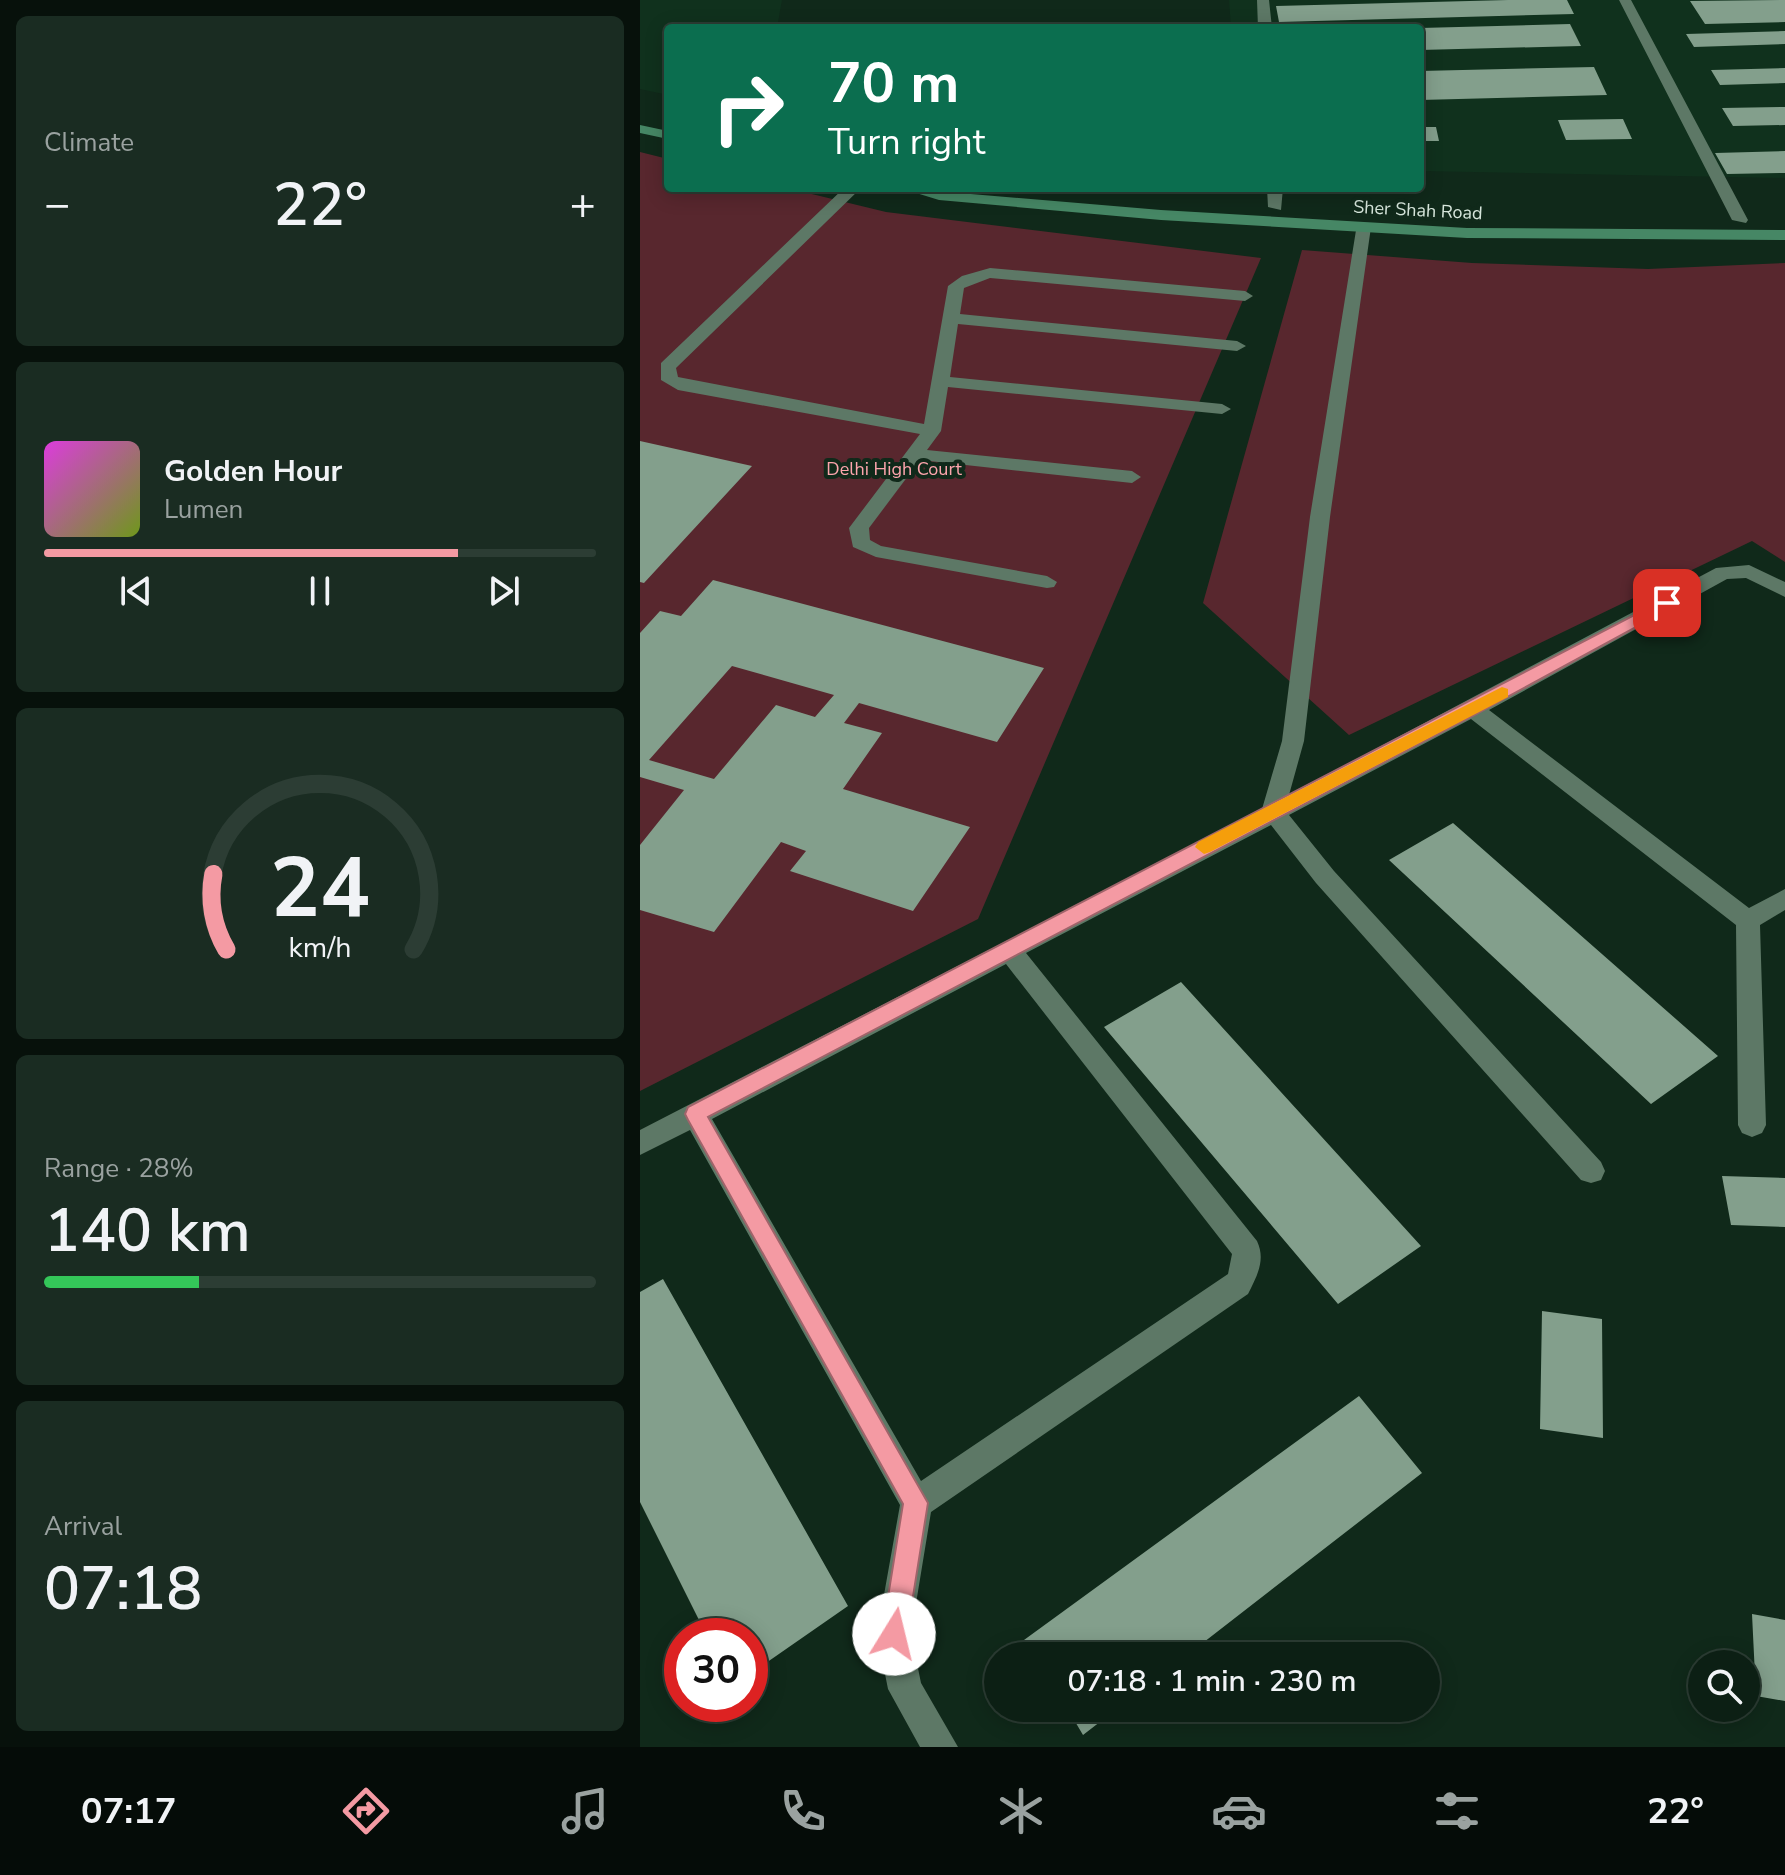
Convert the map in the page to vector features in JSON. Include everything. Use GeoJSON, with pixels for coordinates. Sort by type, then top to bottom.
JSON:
{"type":"FeatureCollection","features":[{"type":"Feature","properties":{"kind":"main road"},"geometry":{"type":"LineString","coordinates":[[640,113],[664,118]]}},
{"type":"Feature","properties":{"kind":"main road"},"geometry":{"type":"LineString","coordinates":[[640,129],[664,134]]}},
{"type":"Feature","properties":{"kind":"main road","name":"Sher Shah Road"},"geometry":{"type":"LineString","coordinates":[[926,192],[1161,215],[1467,233],[1785,235]]}},
{"type":"Feature","properties":{"kind":"main road","name":"Sher Shah Road"},"geometry":{"type":"LineString","coordinates":[[1086,192],[1476,218],[1785,220]]}},
{"type":"Feature","properties":{"kind":"street"},"geometry":{"type":"LineString","coordinates":[[1263,0],[1265,24]]}},
{"type":"Feature","properties":{"kind":"street"},"geometry":{"type":"LineString","coordinates":[[1625,0],[1740,220]]}},
{"type":"Feature","properties":{"kind":"street"},"geometry":{"type":"LineString","coordinates":[[849,192],[667,367],[668,374],[678,385],[932,431]]}},
{"type":"Feature","properties":{"kind":"street"},"geometry":{"type":"LineString","coordinates":[[1275,192],[1276,207]]}},
{"type":"Feature","properties":{"kind":"street"},"geometry":{"type":"LineString","coordinates":[[1273,811],[1293,741],[1320,517],[1363,227]]}},
{"type":"Feature","properties":{"kind":"street"},"geometry":{"type":"LineString","coordinates":[[1047,582],[876,551],[860,543],[859,528],[932,431],[956,286],[990,273],[1245,296]]}},
{"type":"Feature","properties":{"kind":"street"},"geometry":{"type":"LineString","coordinates":[[951,318],[1237,346]]}},
{"type":"Feature","properties":{"kind":"street"},"geometry":{"type":"LineString","coordinates":[[940,381],[1222,409]]}},
{"type":"Feature","properties":{"kind":"street"},"geometry":{"type":"LineString","coordinates":[[913,454],[1132,477]]}},
{"type":"Feature","properties":{"kind":"street"},"geometry":{"type":"LineString","coordinates":[[640,1143],[1473,709],[1723,573],[1749,571],[1785,590]]}},
{"type":"Feature","properties":{"kind":"street"},"geometry":{"type":"LineString","coordinates":[[1473,709],[1748,921]]}},
{"type":"Feature","properties":{"kind":"street"},"geometry":{"type":"LineString","coordinates":[[1273,811],[1325,877],[1591,1171]]}},
{"type":"Feature","properties":{"kind":"street"},"geometry":{"type":"LineString","coordinates":[[1748,921],[1785,898]]}},
{"type":"Feature","properties":{"kind":"street"},"geometry":{"type":"LineString","coordinates":[[1748,921],[1752,1125]]}},
{"type":"Feature","properties":{"kind":"street"},"geometry":{"type":"LineString","coordinates":[[916,1503],[1238,1284],[1246,1268],[1247,1250],[1009,950]]}},
{"type":"Feature","properties":{"kind":"street"},"geometry":{"type":"LineString","coordinates":[[695,1114],[916,1503],[894,1634],[905,1689],[940,1747]]}},
{"type":"Feature","properties":{"kind":"shaded area"},"geometry":{"type":"Polygon","coordinates":[[[640,0],[782,0],[778,24],[664,24],[664,94],[640,89],[640,0]]]}},
{"type":"Feature","properties":{"kind":"shaded area"},"geometry":{"type":"Polygon","coordinates":[[[1229,0],[1785,0],[1785,178],[1424,171],[1424,24],[1231,24],[1229,0]]]}},
{"type":"Feature","properties":{"kind":"green space","name":"Delhi High Court"},"geometry":{"type":"Polygon","coordinates":[[[640,152],[664,158],[664,192],[804,192],[886,212],[1261,258],[978,919],[640,1091],[640,152]]]}},
{"type":"Feature","properties":{"kind":"green space"},"geometry":{"type":"Polygon","coordinates":[[[1302,250],[1472,263],[1648,269],[1785,263],[1785,562],[1752,541],[1349,735],[1203,603],[1302,250]]]}},
{"type":"Feature","properties":{"kind":"building"},"geometry":{"type":"Polygon","coordinates":[[[1567,0],[1574,14],[1279,22],[1276,6],[1567,0]]]}},
{"type":"Feature","properties":{"kind":"building"},"geometry":{"type":"Polygon","coordinates":[[[1785,0],[1785,22],[1705,24],[1690,1],[1785,0]]]}},
{"type":"Feature","properties":{"kind":"building"},"geometry":{"type":"Polygon","coordinates":[[[1570,24],[1581,46],[1424,50],[1424,28],[1570,24]]]}},
{"type":"Feature","properties":{"kind":"building"},"geometry":{"type":"Polygon","coordinates":[[[1785,31],[1785,44],[1694,47],[1686,34],[1785,31]]]}},
{"type":"Feature","properties":{"kind":"building"},"geometry":{"type":"Polygon","coordinates":[[[1594,67],[1607,95],[1424,100],[1424,71],[1594,67]]]}},
{"type":"Feature","properties":{"kind":"building"},"geometry":{"type":"Polygon","coordinates":[[[1785,68],[1785,83],[1720,85],[1711,70],[1785,68]]]}},
{"type":"Feature","properties":{"kind":"building"},"geometry":{"type":"Polygon","coordinates":[[[1785,107],[1785,125],[1733,126],[1722,108],[1785,107]]]}},
{"type":"Feature","properties":{"kind":"building"},"geometry":{"type":"Polygon","coordinates":[[[1623,119],[1632,139],[1566,140],[1558,120],[1623,119]]]}},
{"type":"Feature","properties":{"kind":"building"},"geometry":{"type":"Polygon","coordinates":[[[1424,127],[1436,127],[1439,141],[1424,141],[1424,127]]]}},
{"type":"Feature","properties":{"kind":"building"},"geometry":{"type":"Polygon","coordinates":[[[1785,151],[1785,173],[1727,174],[1715,153],[1785,151]]]}},
{"type":"Feature","properties":{"kind":"building"},"geometry":{"type":"Polygon","coordinates":[[[640,441],[752,466],[644,583],[640,582],[640,441]]]}},
{"type":"Feature","properties":{"kind":"building"},"geometry":{"type":"Polygon","coordinates":[[[713,580],[1044,668],[997,742],[859,703],[844,723],[882,733],[843,789],[970,827],[913,911],[790,871],[806,851],[781,842],[714,932],[640,910],[640,845],[684,790],[640,777],[640,633],[660,611],[681,616],[713,580]],[[732,666],[649,760],[714,779],[776,705],[815,717],[834,695],[732,666]]]}},
{"type":"Feature","properties":{"kind":"building"},"geometry":{"type":"Polygon","coordinates":[[[1453,823],[1718,1056],[1651,1104],[1389,860],[1453,823]]]}},
{"type":"Feature","properties":{"kind":"building"},"geometry":{"type":"Polygon","coordinates":[[[1181,982],[1421,1246],[1338,1304],[1104,1027],[1181,982]]]}},
{"type":"Feature","properties":{"kind":"building"},"geometry":{"type":"Polygon","coordinates":[[[1722,1176],[1785,1178],[1785,1227],[1731,1225],[1722,1176]]]}},
{"type":"Feature","properties":{"kind":"building"},"geometry":{"type":"Polygon","coordinates":[[[663,1279],[848,1606],[768,1662],[768,1618],[698,1618],[640,1502],[640,1292],[663,1279]]]}},
{"type":"Feature","properties":{"kind":"building"},"geometry":{"type":"Polygon","coordinates":[[[1542,1311],[1602,1319],[1603,1438],[1540,1429],[1542,1311]]]}},
{"type":"Feature","properties":{"kind":"building"},"geometry":{"type":"Polygon","coordinates":[[[1359,1396],[1422,1473],[1204,1642],[1024,1640],[1359,1396]]]}},
{"type":"Feature","properties":{"kind":"building"},"geometry":{"type":"Polygon","coordinates":[[[1752,1614],[1785,1620],[1785,1701],[1760,1697],[1760,1650],[1754,1650],[1752,1614]]]}},
{"type":"Feature","properties":{"kind":"building"},"geometry":{"type":"Polygon","coordinates":[[[1075,1722],[1100,1722],[1083,1735],[1075,1722]]]}},
{"type":"Feature","properties":{"kind":"slow traffic"},"geometry":{"type":"LineString","coordinates":[[1204,847],[1502,693]]}},
{"type":"Feature","properties":{"kind":"route"},"geometry":{"type":"LineString","coordinates":[[894,1634],[916,1503],[695,1114],[1473,709],[1667,603]]}}]}
